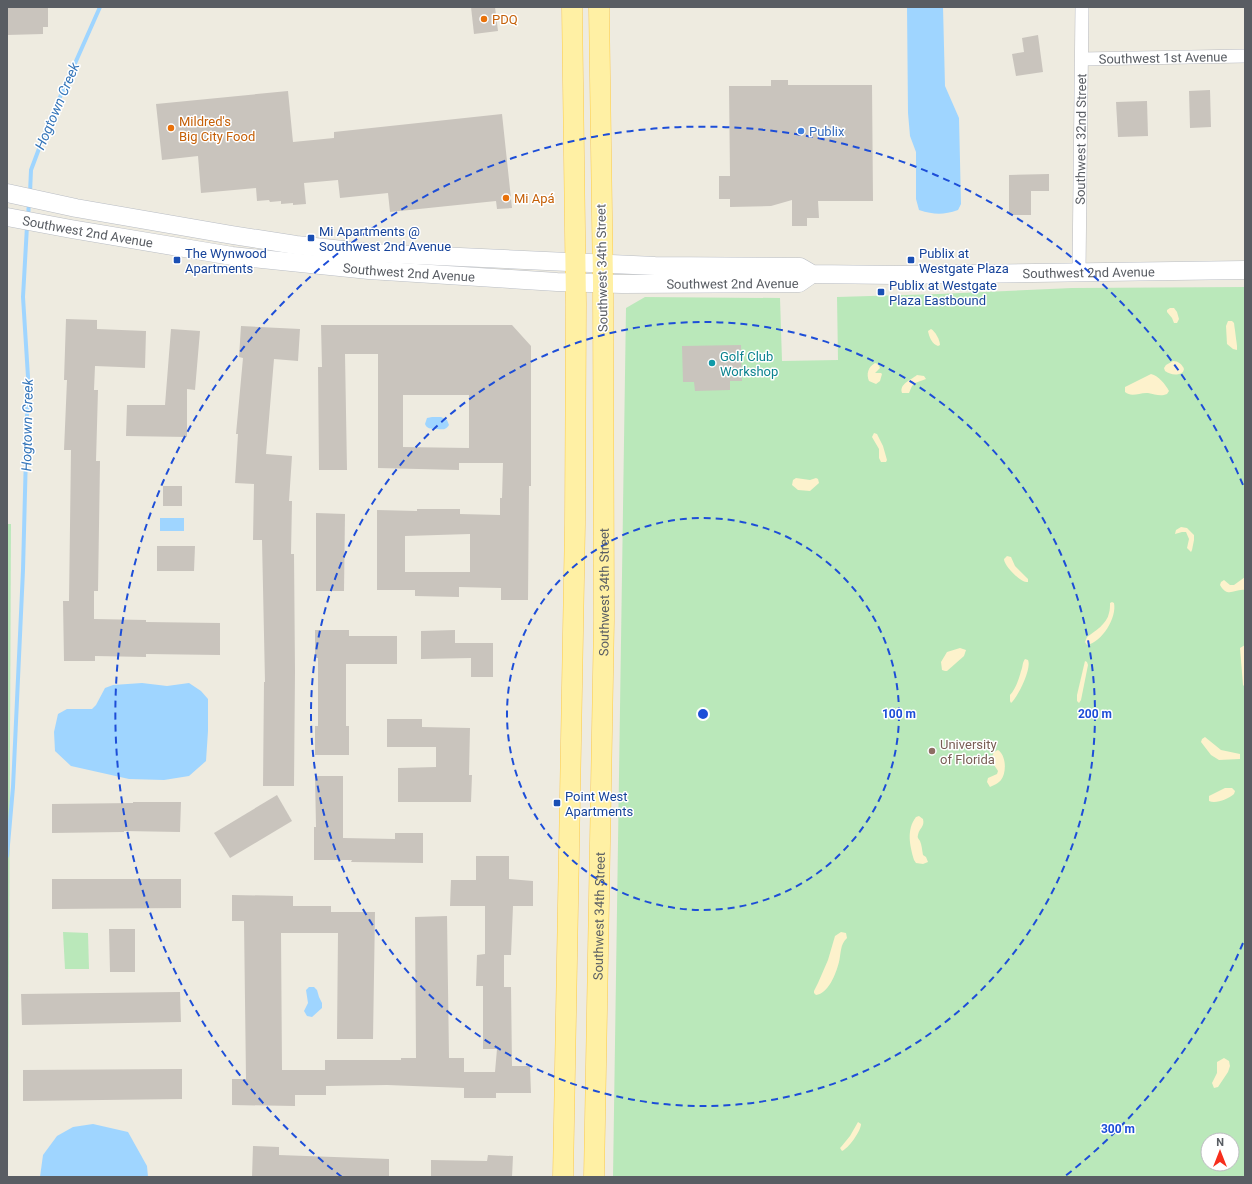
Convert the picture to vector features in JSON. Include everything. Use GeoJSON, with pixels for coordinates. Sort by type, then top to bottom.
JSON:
{"type":"FeatureCollection","features":[{"type":"Feature","properties":{"kind":"main road","name":"Southwest 34th Street"},"geometry":{"type":"LineString","coordinates":[[563,1177],[574,620],[576,262],[572,7]]}},
{"type":"Feature","properties":{"kind":"main road","name":"Southwest 34th Street"},"geometry":{"type":"LineString","coordinates":[[594,1177],[604,672],[603,283],[599,7]]}},
{"type":"Feature","properties":{"kind":"main road","name":"Southwest 2nd Avenue"},"geometry":{"type":"LineString","coordinates":[[7,193],[76,208],[296,245],[415,256],[655,266],[800,267],[812,274],[896,275],[1245,270]]}},
{"type":"Feature","properties":{"kind":"main road"},"geometry":{"type":"LineString","coordinates":[[126,238],[128,216]]}},
{"type":"Feature","properties":{"kind":"main road","name":"Southwest 2nd Avenue"},"geometry":{"type":"LineString","coordinates":[[7,217],[232,256],[369,270],[603,283],[799,283],[812,274]]}},
{"type":"Feature","properties":{"kind":"street","name":"Southwest 32nd Street"},"geometry":{"type":"LineString","coordinates":[[1079,272],[1082,7]]}},
{"type":"Feature","properties":{"kind":"street","name":"Southwest 1st Avenue"},"geometry":{"type":"LineString","coordinates":[[1082,59],[1245,56]]}},
{"type":"Feature","properties":{"kind":"green space","name":"University of Florida"},"geometry":{"type":"Polygon","coordinates":[[[1245,287],[1245,1177],[613,1177],[626,308],[645,297],[780,298],[782,361],[838,360],[837,297],[1072,288],[1245,287]]]}},
{"type":"Feature","properties":{"kind":"green space"},"geometry":{"type":"Polygon","coordinates":[[[7,524],[11,524],[8,1177],[7,1177],[7,524]]]}},
{"type":"Feature","properties":{"kind":"green space"},"geometry":{"type":"Polygon","coordinates":[[[63,932],[88,933],[89,969],[65,969],[63,932]]]}},
{"type":"Feature","properties":{"kind":"sand"},"geometry":{"type":"Polygon","coordinates":[[[1170,308],[1174,308],[1177,312],[1179,319],[1177,323],[1174,323],[1167,312],[1170,308]]]}},
{"type":"Feature","properties":{"kind":"sand"},"geometry":{"type":"Polygon","coordinates":[[[1228,321],[1232,321],[1234,323],[1237,350],[1233,349],[1227,344],[1226,326],[1228,321]]]}},
{"type":"Feature","properties":{"kind":"sand"},"geometry":{"type":"Polygon","coordinates":[[[931,329],[938,338],[940,345],[938,346],[932,342],[930,338],[928,331],[931,329]]]}},
{"type":"Feature","properties":{"kind":"sand"},"geometry":{"type":"Polygon","coordinates":[[[1173,361],[1181,364],[1184,369],[1183,372],[1174,374],[1165,371],[1164,368],[1166,365],[1173,361]]]}},
{"type":"Feature","properties":{"kind":"sand"},"geometry":{"type":"Polygon","coordinates":[[[875,363],[878,364],[880,368],[875,373],[882,374],[880,381],[876,384],[869,381],[868,376],[869,369],[875,363]]]}},
{"type":"Feature","properties":{"kind":"sand"},"geometry":{"type":"Polygon","coordinates":[[[1151,374],[1159,378],[1164,383],[1169,391],[1167,394],[1160,395],[1145,393],[1130,395],[1125,392],[1125,387],[1151,374]]]}},
{"type":"Feature","properties":{"kind":"sand"},"geometry":{"type":"Polygon","coordinates":[[[917,375],[924,376],[926,379],[915,383],[909,393],[902,393],[902,387],[906,382],[917,375]]]}},
{"type":"Feature","properties":{"kind":"sand"},"geometry":{"type":"Polygon","coordinates":[[[874,433],[877,434],[883,446],[887,460],[886,462],[881,462],[879,458],[879,449],[872,437],[874,433]]]}},
{"type":"Feature","properties":{"kind":"sand"},"geometry":{"type":"Polygon","coordinates":[[[796,478],[810,480],[816,478],[818,479],[819,483],[810,491],[798,490],[792,485],[793,480],[796,478]]]}},
{"type":"Feature","properties":{"kind":"sand"},"geometry":{"type":"Polygon","coordinates":[[[1181,527],[1187,528],[1194,535],[1191,552],[1187,548],[1189,539],[1186,532],[1175,534],[1176,530],[1181,527]]]}},
{"type":"Feature","properties":{"kind":"sand"},"geometry":{"type":"Polygon","coordinates":[[[1007,556],[1011,557],[1015,566],[1028,579],[1028,582],[1021,580],[1010,570],[1004,559],[1007,556]]]}},
{"type":"Feature","properties":{"kind":"sand"},"geometry":{"type":"Polygon","coordinates":[[[1245,577],[1245,590],[1229,592],[1223,589],[1220,585],[1224,580],[1230,585],[1234,585],[1245,577]]]}},
{"type":"Feature","properties":{"kind":"sand"},"geometry":{"type":"Polygon","coordinates":[[[1110,603],[1114,603],[1114,609],[1111,622],[1098,639],[1087,645],[1085,642],[1087,637],[1106,621],[1110,603]]]}},
{"type":"Feature","properties":{"kind":"sand"},"geometry":{"type":"Polygon","coordinates":[[[1245,645],[1245,687],[1243,685],[1240,648],[1245,645]]]}},
{"type":"Feature","properties":{"kind":"sand"},"geometry":{"type":"Polygon","coordinates":[[[960,648],[966,650],[964,656],[947,671],[942,670],[941,662],[947,652],[960,648]]]}},
{"type":"Feature","properties":{"kind":"sand"},"geometry":{"type":"Polygon","coordinates":[[[1025,659],[1028,660],[1029,664],[1026,676],[1021,689],[1011,703],[1010,695],[1017,684],[1025,659]]]}},
{"type":"Feature","properties":{"kind":"sand"},"geometry":{"type":"Polygon","coordinates":[[[1085,661],[1088,665],[1081,700],[1079,703],[1077,701],[1077,695],[1085,661]]]}},
{"type":"Feature","properties":{"kind":"sand"},"geometry":{"type":"Polygon","coordinates":[[[1205,737],[1221,750],[1240,754],[1240,759],[1219,760],[1211,755],[1201,742],[1205,737]]]}},
{"type":"Feature","properties":{"kind":"sand"},"geometry":{"type":"Polygon","coordinates":[[[998,750],[1003,756],[1005,764],[1004,773],[1000,781],[990,787],[987,782],[988,778],[997,774],[998,771],[992,758],[994,752],[998,750]]]}},
{"type":"Feature","properties":{"kind":"sand"},"geometry":{"type":"Polygon","coordinates":[[[1225,788],[1232,788],[1235,791],[1234,794],[1229,798],[1215,802],[1209,801],[1209,796],[1225,788]]]}},
{"type":"Feature","properties":{"kind":"sand"},"geometry":{"type":"Polygon","coordinates":[[[919,816],[923,819],[923,826],[918,837],[921,843],[923,855],[926,857],[928,862],[923,864],[916,863],[914,860],[910,838],[913,822],[916,817],[919,816]]]}},
{"type":"Feature","properties":{"kind":"sand"},"geometry":{"type":"Polygon","coordinates":[[[841,932],[846,933],[847,938],[842,946],[836,972],[828,987],[820,994],[816,995],[814,991],[828,960],[835,936],[841,932]]]}},
{"type":"Feature","properties":{"kind":"sand"},"geometry":{"type":"Polygon","coordinates":[[[1224,1058],[1229,1061],[1230,1066],[1228,1072],[1218,1087],[1214,1088],[1212,1083],[1217,1073],[1217,1062],[1224,1058]]]}},
{"type":"Feature","properties":{"kind":"sand"},"geometry":{"type":"Polygon","coordinates":[[[858,1122],[861,1124],[857,1135],[848,1147],[842,1151],[840,1148],[850,1136],[858,1122]]]}},
{"type":"Feature","properties":{"kind":"water"},"geometry":{"type":"Polygon","coordinates":[[[907,7],[943,7],[945,86],[959,118],[961,204],[958,210],[948,213],[934,214],[919,210],[916,199],[916,152],[910,136],[908,113],[907,7]]]}},
{"type":"Feature","properties":{"kind":"water"},"geometry":{"type":"Polygon","coordinates":[[[441,417],[447,420],[449,425],[443,429],[431,429],[425,424],[427,418],[441,417]]]}},
{"type":"Feature","properties":{"kind":"water"},"geometry":{"type":"Polygon","coordinates":[[[160,518],[184,518],[184,531],[160,531],[160,518]]]}},
{"type":"Feature","properties":{"kind":"water"},"geometry":{"type":"Polygon","coordinates":[[[142,683],[167,686],[189,683],[201,691],[208,699],[206,761],[189,776],[164,780],[129,779],[71,766],[55,751],[54,732],[58,714],[67,709],[92,709],[96,705],[105,688],[113,685],[142,683]]]}},
{"type":"Feature","properties":{"kind":"water"},"geometry":{"type":"Polygon","coordinates":[[[309,987],[314,987],[317,990],[322,1003],[322,1008],[312,1017],[307,1016],[304,1011],[308,1003],[306,990],[309,987]]]}},
{"type":"Feature","properties":{"kind":"water"},"geometry":{"type":"Polygon","coordinates":[[[93,1124],[128,1132],[147,1166],[148,1177],[40,1177],[43,1155],[57,1136],[73,1127],[93,1124]]]}},
{"type":"Feature","properties":{"kind":"building"},"geometry":{"type":"Polygon","coordinates":[[[7,7],[48,7],[48,27],[43,27],[43,34],[7,35],[7,7]]]}},
{"type":"Feature","properties":{"kind":"building","name":"PDQ"},"geometry":{"type":"Polygon","coordinates":[[[471,7],[495,7],[498,31],[474,34],[471,7]]]}},
{"type":"Feature","properties":{"kind":"building"},"geometry":{"type":"Polygon","coordinates":[[[1038,35],[1043,72],[1016,76],[1012,54],[1024,52],[1022,38],[1038,35]]]}},
{"type":"Feature","properties":{"kind":"building","name":"Publix"},"geometry":{"type":"Polygon","coordinates":[[[771,80],[788,80],[788,85],[872,85],[873,201],[818,201],[819,218],[807,218],[807,226],[792,226],[792,200],[771,206],[730,207],[730,199],[719,199],[719,176],[730,176],[729,86],[771,86],[771,80]]]}},
{"type":"Feature","properties":{"kind":"building"},"geometry":{"type":"Polygon","coordinates":[[[1210,90],[1211,127],[1190,128],[1189,91],[1210,90]]]}},
{"type":"Feature","properties":{"kind":"building"},"geometry":{"type":"Polygon","coordinates":[[[288,91],[293,142],[334,138],[334,132],[502,114],[512,208],[497,209],[496,201],[390,212],[388,193],[340,198],[338,180],[304,183],[306,204],[293,205],[293,203],[281,204],[281,201],[257,201],[256,188],[201,193],[198,156],[162,160],[156,104],[288,91]]]}},
{"type":"Feature","properties":{"kind":"building"},"geometry":{"type":"Polygon","coordinates":[[[1147,101],[1148,136],[1118,137],[1116,102],[1147,101]]]}},
{"type":"Feature","properties":{"kind":"building"},"geometry":{"type":"Polygon","coordinates":[[[1049,174],[1049,191],[1031,191],[1031,215],[1009,215],[1009,175],[1049,174]]]}},
{"type":"Feature","properties":{"kind":"building"},"geometry":{"type":"Polygon","coordinates":[[[66,319],[97,320],[97,329],[146,331],[145,368],[95,366],[94,390],[98,390],[96,461],[100,461],[98,591],[94,591],[94,619],[146,620],[146,622],[220,623],[220,655],[146,654],[146,657],[95,656],[95,661],[64,661],[63,601],[69,601],[71,450],[64,450],[67,380],[64,380],[66,319]]]}},
{"type":"Feature","properties":{"kind":"building"},"geometry":{"type":"Polygon","coordinates":[[[321,325],[512,325],[531,346],[531,486],[529,486],[528,600],[501,600],[501,588],[459,587],[459,597],[415,596],[415,590],[377,590],[377,510],[417,511],[417,509],[460,509],[460,514],[500,515],[503,463],[459,463],[459,470],[378,468],[378,354],[345,354],[347,470],[319,470],[318,367],[322,367],[321,325]],[[403,395],[403,447],[469,448],[469,395],[403,395]],[[470,534],[405,536],[405,572],[470,572],[470,534]]]}},
{"type":"Feature","properties":{"kind":"building"},"geometry":{"type":"Polygon","coordinates":[[[241,326],[300,329],[298,361],[274,359],[266,454],[292,456],[289,501],[292,501],[291,554],[294,554],[294,786],[263,786],[265,682],[262,540],[253,540],[254,484],[235,483],[238,434],[236,434],[243,358],[239,357],[241,326]]]}},
{"type":"Feature","properties":{"kind":"building"},"geometry":{"type":"Polygon","coordinates":[[[171,329],[200,331],[195,390],[187,389],[187,437],[126,436],[127,405],[165,405],[171,329]]]}},
{"type":"Feature","properties":{"kind":"building","name":"Golf Club Workshop"},"geometry":{"type":"Polygon","coordinates":[[[741,345],[742,381],[730,381],[730,390],[695,391],[694,382],[683,382],[682,346],[741,345]]]}},
{"type":"Feature","properties":{"kind":"building"},"geometry":{"type":"Polygon","coordinates":[[[163,486],[182,486],[182,506],[163,506],[163,486]]]}},
{"type":"Feature","properties":{"kind":"building"},"geometry":{"type":"Polygon","coordinates":[[[316,513],[345,514],[344,591],[316,591],[316,513]]]}},
{"type":"Feature","properties":{"kind":"building"},"geometry":{"type":"Polygon","coordinates":[[[157,546],[195,546],[194,571],[157,571],[157,546]]]}},
{"type":"Feature","properties":{"kind":"building"},"geometry":{"type":"Polygon","coordinates":[[[315,630],[349,630],[349,636],[397,636],[397,664],[346,664],[346,726],[349,726],[349,755],[315,755],[315,726],[318,726],[318,658],[315,658],[315,630]]]}},
{"type":"Feature","properties":{"kind":"building"},"geometry":{"type":"Polygon","coordinates":[[[455,630],[455,643],[493,643],[493,677],[471,677],[471,658],[421,659],[421,631],[455,630]]]}},
{"type":"Feature","properties":{"kind":"building"},"geometry":{"type":"Polygon","coordinates":[[[387,719],[422,719],[422,727],[470,728],[469,775],[472,775],[471,802],[398,802],[398,768],[436,767],[436,747],[387,747],[387,719]]]}},
{"type":"Feature","properties":{"kind":"building"},"geometry":{"type":"Polygon","coordinates":[[[315,776],[343,776],[343,838],[395,839],[395,833],[423,833],[423,863],[314,860],[314,827],[316,827],[315,776]]]}},
{"type":"Feature","properties":{"kind":"building"},"geometry":{"type":"Polygon","coordinates":[[[277,795],[292,821],[230,858],[214,833],[277,795]]]}},
{"type":"Feature","properties":{"kind":"building"},"geometry":{"type":"Polygon","coordinates":[[[181,802],[180,832],[124,831],[52,833],[52,804],[181,802]]]}},
{"type":"Feature","properties":{"kind":"building"},"geometry":{"type":"Polygon","coordinates":[[[476,856],[509,856],[509,879],[533,881],[533,906],[513,906],[511,955],[504,955],[504,987],[511,987],[512,1066],[530,1066],[531,1093],[496,1093],[496,1098],[464,1098],[464,1088],[387,1085],[326,1086],[326,1095],[295,1095],[295,1106],[232,1105],[232,1079],[246,1079],[244,921],[232,921],[232,895],[293,896],[293,906],[331,906],[331,912],[375,912],[373,1039],[337,1039],[338,933],[281,933],[282,1070],[325,1070],[325,1060],[401,1060],[401,1058],[416,1058],[415,917],[447,916],[449,1058],[464,1058],[464,1072],[495,1072],[497,1049],[483,1049],[483,986],[476,986],[477,955],[485,954],[485,906],[450,906],[451,880],[476,880],[476,856]]]}},
{"type":"Feature","properties":{"kind":"building"},"geometry":{"type":"Polygon","coordinates":[[[52,879],[181,879],[181,908],[52,909],[52,879]]]}},
{"type":"Feature","properties":{"kind":"building"},"geometry":{"type":"Polygon","coordinates":[[[109,929],[135,929],[135,972],[110,972],[109,929]]]}},
{"type":"Feature","properties":{"kind":"building"},"geometry":{"type":"Polygon","coordinates":[[[180,992],[181,1022],[22,1025],[21,994],[180,992]]]}},
{"type":"Feature","properties":{"kind":"building"},"geometry":{"type":"Polygon","coordinates":[[[182,1069],[182,1099],[23,1101],[23,1070],[182,1069]]]}},
{"type":"Feature","properties":{"kind":"building"},"geometry":{"type":"Polygon","coordinates":[[[253,1146],[279,1147],[279,1155],[389,1159],[389,1177],[252,1177],[253,1146]]]}},
{"type":"Feature","properties":{"kind":"building"},"geometry":{"type":"Polygon","coordinates":[[[488,1155],[513,1156],[512,1177],[431,1177],[431,1160],[487,1161],[488,1155]]]}},
{"type":"Feature","properties":{"kind":"waterway","name":"Hogtown Creek"},"geometry":{"type":"LineString","coordinates":[[30,193],[31,170],[49,122],[100,7]]}},
{"type":"Feature","properties":{"kind":"waterway","name":"Hogtown Creek"},"geometry":{"type":"LineString","coordinates":[[28,217],[29,202]]}},
{"type":"Feature","properties":{"kind":"waterway","name":"Hogtown Creek"},"geometry":{"type":"LineString","coordinates":[[7,856],[13,787],[23,570],[28,377],[23,297],[27,226]]}},
{"type":"Feature","properties":{"kind":"place","name":"PDQ"},"geometry":{"type":"Point","coordinates":[484,19]}},
{"type":"Feature","properties":{"kind":"place","name":"Mildred's Big City Food"},"geometry":{"type":"Point","coordinates":[171,128]}},
{"type":"Feature","properties":{"kind":"place","name":"Publix"},"geometry":{"type":"Point","coordinates":[801,131]}},
{"type":"Feature","properties":{"kind":"place","name":"Mi Apá"},"geometry":{"type":"Point","coordinates":[506,198]}},
{"type":"Feature","properties":{"kind":"place","name":"Mi Apartments @ Southwest 2nd Avenue"},"geometry":{"type":"Point","coordinates":[311,238]}},
{"type":"Feature","properties":{"kind":"place","name":"The Wynwood Apartments"},"geometry":{"type":"Point","coordinates":[177,260]}},
{"type":"Feature","properties":{"kind":"place","name":"Publix at Westgate Plaza"},"geometry":{"type":"Point","coordinates":[911,260]}},
{"type":"Feature","properties":{"kind":"place","name":"Publix at Westgate Plaza Eastbound"},"geometry":{"type":"Point","coordinates":[881,292]}},
{"type":"Feature","properties":{"kind":"place","name":"Golf Club Workshop"},"geometry":{"type":"Point","coordinates":[712,363]}},
{"type":"Feature","properties":{"kind":"place","name":"University of Florida"},"geometry":{"type":"Point","coordinates":[932,751]}},
{"type":"Feature","properties":{"kind":"place","name":"Point West Apartments"},"geometry":{"type":"Point","coordinates":[557,803]}}]}
